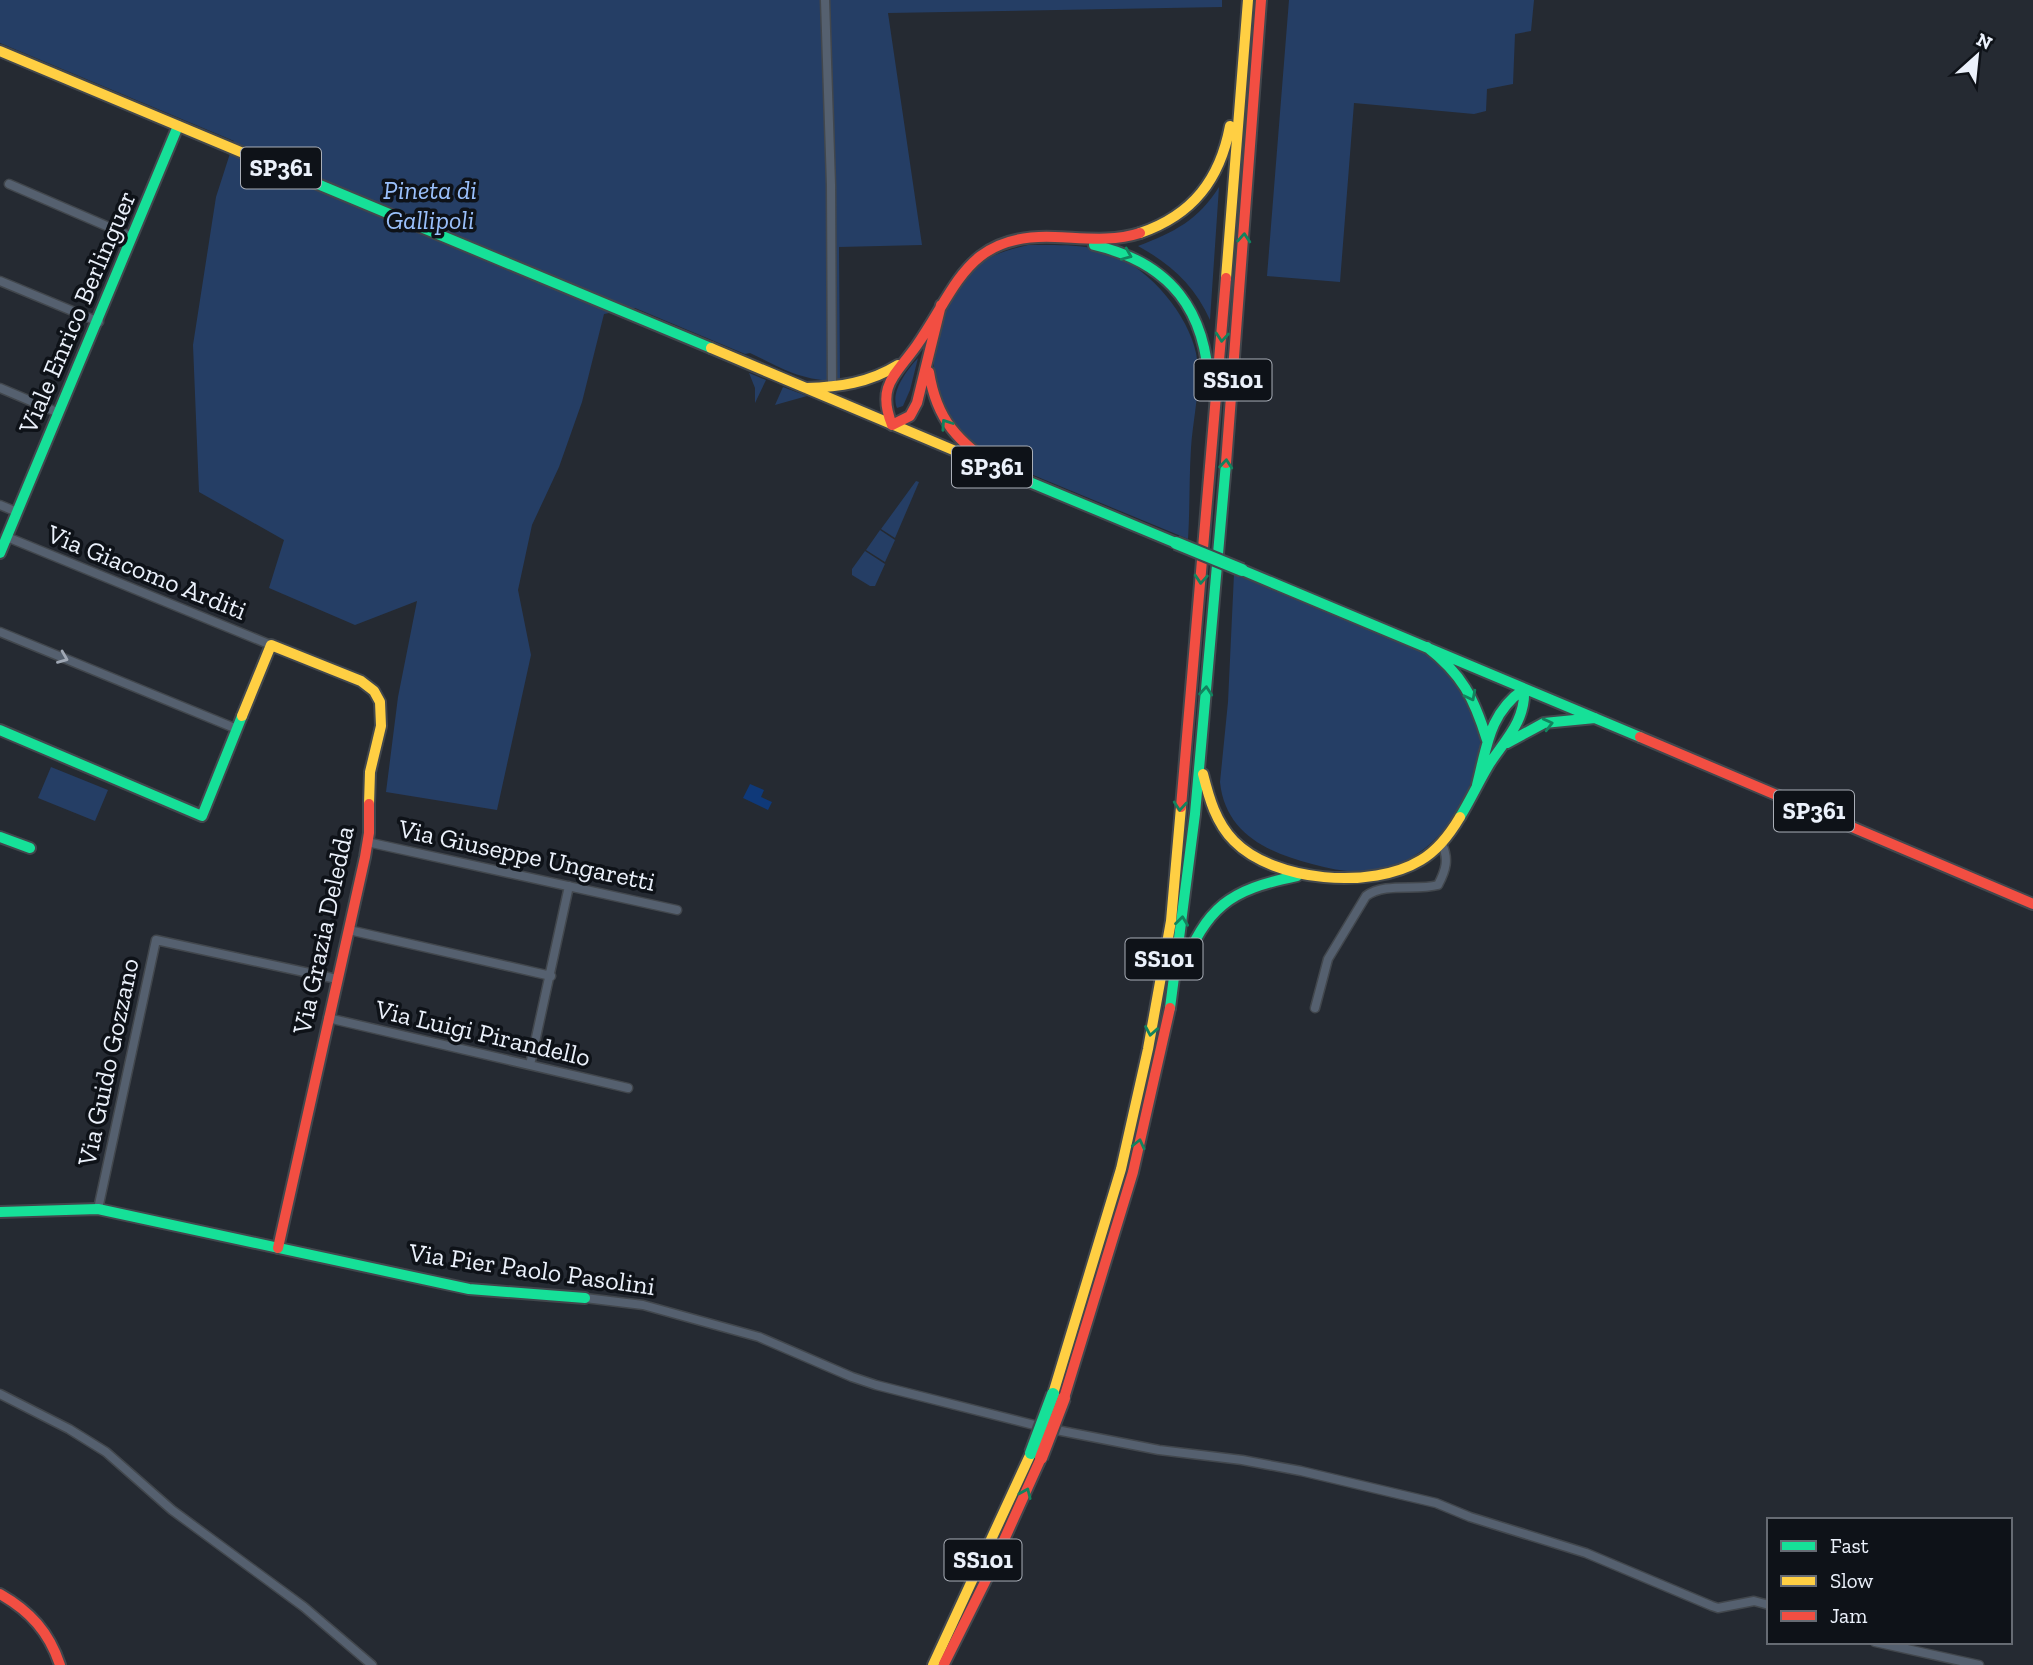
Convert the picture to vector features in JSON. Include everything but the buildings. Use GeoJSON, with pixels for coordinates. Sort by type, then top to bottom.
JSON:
{"type":"FeatureCollection","features":[{"type":"Feature","properties":{"kind":"main road"},"geometry":{"type":"LineString","coordinates":[[940,306],[921,390],[914,409],[907,418],[892,425],[883,398],[890,381],[917,344],[954,280],[973,261],[1003,244],[1050,235],[1108,239],[1131,237],[1174,218],[1202,194],[1221,164],[1230,134],[1238,41],[1247,0]]}},
{"type":"Feature","properties":{"kind":"main road","name":"SS101"},"geometry":{"type":"LineString","coordinates":[[1058,1396],[1121,1170],[1148,1049],[1171,921],[1247,0]]}},
{"type":"Feature","properties":{"kind":"main road","name":"SS101"},"geometry":{"type":"LineString","coordinates":[[943,1665],[985,1582],[1058,1396],[1133,1172],[1171,1003],[1200,759],[1237,334],[1261,0]]}},
{"type":"Feature","properties":{"kind":"main road","name":"SP361"},"geometry":{"type":"LineString","coordinates":[[0,51],[1427,647],[2033,904]]}},
{"type":"Feature","properties":{"kind":"main road","name":"Viale Enrico Berlinguer"},"geometry":{"type":"LineString","coordinates":[[0,554],[99,322],[178,126]]}},
{"type":"Feature","properties":{"kind":"main road"},"geometry":{"type":"LineString","coordinates":[[1037,237],[1102,246],[1132,257],[1167,280],[1193,311],[1202,330],[1209,364],[1203,477],[1206,511]]}},
{"type":"Feature","properties":{"kind":"main road"},"geometry":{"type":"LineString","coordinates":[[929,348],[930,386],[935,407],[946,427],[961,443],[997,469]]}},
{"type":"Feature","properties":{"kind":"main road"},"geometry":{"type":"LineString","coordinates":[[806,388],[864,383],[905,360]]}},
{"type":"Feature","properties":{"kind":"main road"},"geometry":{"type":"LineString","coordinates":[[0,730],[202,816],[271,645]]}},
{"type":"Feature","properties":{"kind":"main road","name":"Via Grazia Deledda"},"geometry":{"type":"LineString","coordinates":[[271,645],[361,681],[379,699],[382,710],[370,772],[368,842],[278,1248]]}},
{"type":"Feature","properties":{"kind":"main road"},"geometry":{"type":"LineString","coordinates":[[1427,647],[1454,669],[1471,692],[1487,740]]}},
{"type":"Feature","properties":{"kind":"main road"},"geometry":{"type":"LineString","coordinates":[[1200,759],[1207,794],[1217,821],[1234,843],[1253,859],[1278,870],[1302,876],[1373,878],[1422,859],[1442,844],[1524,712],[1524,689],[1505,704],[1487,740],[1477,785]]}},
{"type":"Feature","properties":{"kind":"main road"},"geometry":{"type":"LineString","coordinates":[[1506,744],[1544,723],[1595,718]]}},
{"type":"Feature","properties":{"kind":"main road"},"geometry":{"type":"LineString","coordinates":[[0,837],[30,848]]}},
{"type":"Feature","properties":{"kind":"main road"},"geometry":{"type":"LineString","coordinates":[[1171,1003],[1192,941],[1203,923],[1217,908],[1252,886],[1302,876]]}},
{"type":"Feature","properties":{"kind":"main road","name":"Via Pier Paolo Pasolini"},"geometry":{"type":"LineString","coordinates":[[0,1212],[98,1209],[469,1289],[585,1298]]}},
{"type":"Feature","properties":{"kind":"main road","name":"SS101"},"geometry":{"type":"LineString","coordinates":[[933,1665],[1036,1456]]}},
{"type":"Feature","properties":{"kind":"main road"},"geometry":{"type":"LineString","coordinates":[[0,1594],[19,1604],[40,1624],[60,1665]]}},
{"type":"Feature","properties":{"kind":"street"},"geometry":{"type":"LineString","coordinates":[[825,0],[831,185],[832,387]]}},
{"type":"Feature","properties":{"kind":"street"},"geometry":{"type":"LineString","coordinates":[[9,184],[132,237]]}},
{"type":"Feature","properties":{"kind":"street"},"geometry":{"type":"LineString","coordinates":[[0,281],[99,322]]}},
{"type":"Feature","properties":{"kind":"street"},"geometry":{"type":"LineString","coordinates":[[0,387],[59,414]]}},
{"type":"Feature","properties":{"kind":"street"},"geometry":{"type":"LineString","coordinates":[[0,505],[17,512]]}},
{"type":"Feature","properties":{"kind":"street","name":"Via Giacomo Arditi"},"geometry":{"type":"LineString","coordinates":[[7,537],[271,645]]}},
{"type":"Feature","properties":{"kind":"street"},"geometry":{"type":"LineString","coordinates":[[0,632],[237,729]]}},
{"type":"Feature","properties":{"kind":"street","name":"Via Giuseppe Ungaretti"},"geometry":{"type":"LineString","coordinates":[[368,842],[677,910]]}},
{"type":"Feature","properties":{"kind":"street"},"geometry":{"type":"LineString","coordinates":[[1315,1008],[1328,959],[1366,896],[1371,892],[1397,888],[1438,885],[1447,864],[1442,844]]}},
{"type":"Feature","properties":{"kind":"street"},"geometry":{"type":"LineString","coordinates":[[530,1065],[569,886]]}},
{"type":"Feature","properties":{"kind":"street"},"geometry":{"type":"LineString","coordinates":[[349,930],[551,976]]}},
{"type":"Feature","properties":{"kind":"street","name":"Via Guido Gozzano"},"geometry":{"type":"LineString","coordinates":[[98,1209],[156,940],[337,979]]}},
{"type":"Feature","properties":{"kind":"street","name":"Via Luigi Pirandello"},"geometry":{"type":"LineString","coordinates":[[328,1018],[628,1088]]}},
{"type":"Feature","properties":{"kind":"street","name":"Via Pier Paolo Pasolini"},"geometry":{"type":"LineString","coordinates":[[585,1298],[643,1305],[759,1337],[876,1385],[1046,1428],[1158,1450],[1301,1471],[1436,1503],[1470,1517],[1598,1558],[1718,1608],[1754,1601],[1767,1604]]}},
{"type":"Feature","properties":{"kind":"street"},"geometry":{"type":"LineString","coordinates":[[0,1394],[69,1429],[106,1452],[172,1510],[304,1607],[372,1665]]}},
{"type":"Feature","properties":{"kind":"street"},"geometry":{"type":"LineString","coordinates":[[1884,1644],[1979,1665]]}},
{"type":"Feature","properties":{"kind":"green space","name":"Pineta di Gallipoli"},"geometry":{"type":"Polygon","coordinates":[[[0,0],[1222,0],[1222,7],[888,13],[922,245],[839,247],[840,381],[814,379],[793,373],[750,353],[745,354],[635,308],[604,314],[582,402],[559,467],[532,525],[518,590],[531,655],[497,810],[386,792],[398,697],[417,601],[355,625],[269,588],[284,540],[199,492],[193,345],[216,197],[234,141],[0,43],[0,0]]]}},
{"type":"Feature","properties":{"kind":"green space"},"geometry":{"type":"Polygon","coordinates":[[[1289,0],[1534,0],[1531,31],[1515,34],[1513,84],[1487,89],[1486,111],[1474,114],[1354,103],[1340,282],[1267,276],[1289,0]]]}},
{"type":"Feature","properties":{"kind":"green space"},"geometry":{"type":"Polygon","coordinates":[[[1219,187],[1210,320],[1181,277],[1138,246],[1184,224],[1203,208],[1219,187]]]}},
{"type":"Feature","properties":{"kind":"green space"},"geometry":{"type":"Polygon","coordinates":[[[1028,245],[1081,246],[1114,255],[1146,275],[1183,320],[1191,337],[1198,365],[1191,448],[1188,539],[999,461],[968,440],[954,427],[944,412],[937,394],[935,354],[938,333],[954,295],[984,261],[996,254],[1028,245]]]}},
{"type":"Feature","properties":{"kind":"green space"},"geometry":{"type":"Polygon","coordinates":[[[918,358],[910,390],[903,406],[897,408],[895,402],[898,388],[918,358]]]}},
{"type":"Feature","properties":{"kind":"green space"},"geometry":{"type":"Polygon","coordinates":[[[749,373],[766,380],[755,403],[755,388],[749,373]]]}},
{"type":"Feature","properties":{"kind":"green space"},"geometry":{"type":"Polygon","coordinates":[[[783,387],[807,396],[775,405],[783,387]]]}},
{"type":"Feature","properties":{"kind":"green space"},"geometry":{"type":"Polygon","coordinates":[[[916,481],[919,482],[895,538],[881,529],[916,481]]]}},
{"type":"Feature","properties":{"kind":"green space"},"geometry":{"type":"Polygon","coordinates":[[[880,530],[895,540],[885,562],[866,550],[880,530]]]}},
{"type":"Feature","properties":{"kind":"green space"},"geometry":{"type":"Polygon","coordinates":[[[865,551],[885,564],[875,586],[870,586],[852,575],[852,569],[865,551]]]}},
{"type":"Feature","properties":{"kind":"green space"},"geometry":{"type":"Polygon","coordinates":[[[1234,574],[1408,644],[1443,664],[1454,675],[1477,724],[1480,741],[1478,761],[1470,786],[1457,812],[1440,835],[1418,854],[1393,866],[1370,871],[1324,867],[1265,847],[1251,838],[1230,815],[1220,782],[1228,702],[1234,574]]]}},
{"type":"Feature","properties":{"kind":"green space"},"geometry":{"type":"Polygon","coordinates":[[[51,767],[108,790],[95,821],[38,798],[51,767]]]}},
{"type":"Feature","properties":{"kind":"shaded area"},"geometry":{"type":"Polygon","coordinates":[[[750,784],[764,790],[761,797],[772,802],[768,810],[743,798],[750,784]]]}},
{"type":"Feature","properties":{"kind":"traffic: fast"},"geometry":{"type":"LineString","coordinates":[[0,553],[178,126]]}},
{"type":"Feature","properties":{"kind":"traffic: fast"},"geometry":{"type":"LineString","coordinates":[[260,160],[711,348]]}},
{"type":"Feature","properties":{"kind":"traffic: fast"},"geometry":{"type":"LineString","coordinates":[[1094,245],[1121,253],[1144,264],[1180,294],[1201,336],[1207,361],[1209,389]]}},
{"type":"Feature","properties":{"kind":"traffic: fast"},"geometry":{"type":"LineString","coordinates":[[984,463],[1176,543]]}},
{"type":"Feature","properties":{"kind":"traffic: fast"},"geometry":{"type":"LineString","coordinates":[[1170,1008],[1195,814],[1226,463]]}},
{"type":"Feature","properties":{"kind":"traffic: fast"},"geometry":{"type":"LineString","coordinates":[[1176,543],[1242,570]]}},
{"type":"Feature","properties":{"kind":"traffic: fast"},"geometry":{"type":"LineString","coordinates":[[1242,570],[1640,737]]}},
{"type":"Feature","properties":{"kind":"traffic: fast"},"geometry":{"type":"LineString","coordinates":[[1427,647],[1458,677],[1472,699],[1487,740]]}},
{"type":"Feature","properties":{"kind":"traffic: fast"},"geometry":{"type":"LineString","coordinates":[[1460,817],[1518,720],[1524,689],[1512,698],[1496,720],[1477,785]]}},
{"type":"Feature","properties":{"kind":"traffic: fast"},"geometry":{"type":"LineString","coordinates":[[0,730],[202,816],[242,716]]}},
{"type":"Feature","properties":{"kind":"traffic: fast"},"geometry":{"type":"LineString","coordinates":[[1507,743],[1544,723],[1595,718]]}},
{"type":"Feature","properties":{"kind":"traffic: fast"},"geometry":{"type":"LineString","coordinates":[[0,837],[30,848]]}},
{"type":"Feature","properties":{"kind":"traffic: fast"},"geometry":{"type":"LineString","coordinates":[[1181,972],[1201,931],[1223,904],[1254,888],[1297,876]]}},
{"type":"Feature","properties":{"kind":"traffic: fast"},"geometry":{"type":"LineString","coordinates":[[0,1212],[98,1209],[469,1289],[585,1298]]}},
{"type":"Feature","properties":{"kind":"traffic: fast"},"geometry":{"type":"LineString","coordinates":[[1031,1453],[1053,1394]]}},
{"type":"Feature","properties":{"kind":"traffic: slow"},"geometry":{"type":"LineString","coordinates":[[1226,278],[1248,0]]}},
{"type":"Feature","properties":{"kind":"traffic: slow"},"geometry":{"type":"LineString","coordinates":[[0,51],[260,160]]}},
{"type":"Feature","properties":{"kind":"traffic: slow"},"geometry":{"type":"LineString","coordinates":[[1140,233],[1175,216],[1201,193],[1219,163],[1230,126]]}},
{"type":"Feature","properties":{"kind":"traffic: slow"},"geometry":{"type":"LineString","coordinates":[[711,348],[984,463]]}},
{"type":"Feature","properties":{"kind":"traffic: slow"},"geometry":{"type":"LineString","coordinates":[[806,388],[853,383],[898,365]]}},
{"type":"Feature","properties":{"kind":"traffic: slow"},"geometry":{"type":"LineString","coordinates":[[242,716],[271,645],[361,681],[374,691],[380,702],[381,726],[370,772],[369,804]]}},
{"type":"Feature","properties":{"kind":"traffic: slow"},"geometry":{"type":"LineString","coordinates":[[1203,774],[1218,818],[1234,841],[1252,855],[1298,873],[1351,878],[1401,869],[1433,851],[1460,817]]}},
{"type":"Feature","properties":{"kind":"traffic: slow"},"geometry":{"type":"LineString","coordinates":[[1053,1394],[1121,1169],[1148,1049],[1171,921],[1181,807]]}},
{"type":"Feature","properties":{"kind":"traffic: slow"},"geometry":{"type":"LineString","coordinates":[[933,1665],[1031,1453]]}},
{"type":"Feature","properties":{"kind":"traffic: jam"},"geometry":{"type":"LineString","coordinates":[[1226,463],[1261,0]]}},
{"type":"Feature","properties":{"kind":"traffic: jam"},"geometry":{"type":"LineString","coordinates":[[941,305],[917,403],[910,416],[892,425],[886,400],[891,381],[917,345],[931,323],[943,303],[955,284],[983,254],[1002,244],[1025,238],[1087,239],[1140,233]]}},
{"type":"Feature","properties":{"kind":"traffic: jam"},"geometry":{"type":"LineString","coordinates":[[1181,807],[1226,278]]}},
{"type":"Feature","properties":{"kind":"traffic: jam"},"geometry":{"type":"LineString","coordinates":[[929,372],[938,404],[951,428],[971,449],[997,469]]}},
{"type":"Feature","properties":{"kind":"traffic: jam"},"geometry":{"type":"LineString","coordinates":[[1640,737],[2033,904]]}},
{"type":"Feature","properties":{"kind":"traffic: jam"},"geometry":{"type":"LineString","coordinates":[[278,1248],[365,857],[369,833],[369,804]]}},
{"type":"Feature","properties":{"kind":"traffic: jam"},"geometry":{"type":"LineString","coordinates":[[1064,1398],[1133,1172],[1170,1008]]}},
{"type":"Feature","properties":{"kind":"traffic: jam"},"geometry":{"type":"LineString","coordinates":[[1041,1458],[1064,1398]]}},
{"type":"Feature","properties":{"kind":"traffic: jam"},"geometry":{"type":"LineString","coordinates":[[944,1664],[985,1582],[1041,1458]]}},
{"type":"Feature","properties":{"kind":"traffic: jam"},"geometry":{"type":"LineString","coordinates":[[0,1594],[37,1624],[50,1642],[60,1665]]}}]}
